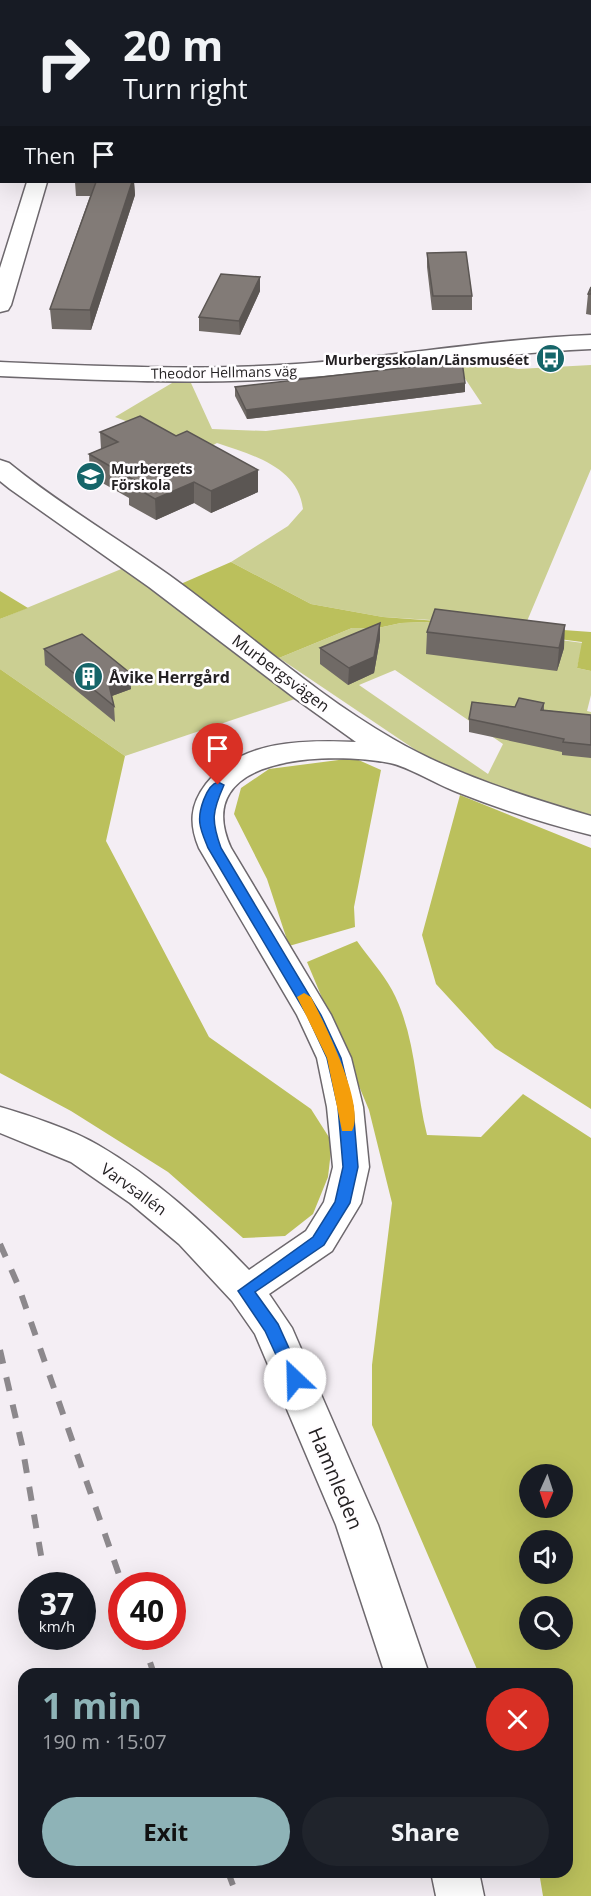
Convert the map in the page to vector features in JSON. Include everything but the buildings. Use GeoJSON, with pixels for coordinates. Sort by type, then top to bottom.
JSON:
{"type":"FeatureCollection","features":[{"type":"Feature","properties":{"kind":"street"},"geometry":{"type":"LineString","coordinates":[[0,304],[37,183]]}},
{"type":"Feature","properties":{"kind":"street","name":"Theodor Hellmans väg"},"geometry":{"type":"LineString","coordinates":[[0,369],[230,375],[299,371],[526,345],[591,342]]}},
{"type":"Feature","properties":{"kind":"street","name":"Murbergsvägen"},"geometry":{"type":"LineString","coordinates":[[0,468],[30,494],[157,580],[357,730],[404,755],[476,788],[591,826]]}},
{"type":"Feature","properties":{"kind":"street"},"geometry":{"type":"LineString","coordinates":[[246,1291],[319,1241],[342,1203],[351,1167],[345,1107],[334,1058],[314,1015],[214,848],[206,824],[209,804],[218,785],[237,770],[262,759],[298,750],[343,750],[404,755]]}},
{"type":"Feature","properties":{"kind":"street","name":"Varvsallén"},"geometry":{"type":"LineString","coordinates":[[14,1124],[84,1153],[143,1194],[192,1234],[246,1291]]}},
{"type":"Feature","properties":{"kind":"street","name":"Hamnleden"},"geometry":{"type":"LineString","coordinates":[[246,1291],[272,1328],[357,1525],[404,1668]]}},
{"type":"Feature","properties":{"kind":"street"},"geometry":{"type":"LineString","coordinates":[[456,1878],[460,1896]]}},
{"type":"Feature","properties":{"kind":"green space"},"geometry":{"type":"Polygon","coordinates":[[[469,360],[518,369],[591,365],[591,469],[525,626],[383,617],[311,604],[231,562],[288,526],[303,509],[293,483],[283,473],[259,458],[217,443],[204,450],[115,417],[172,383],[191,383],[212,429],[266,431],[482,404],[454,362],[469,360]]]}},
{"type":"Feature","properties":{"kind":"green space"},"geometry":{"type":"Polygon","coordinates":[[[231,562],[311,604],[383,617],[591,632],[591,671],[577,668],[582,642],[425,622],[401,623],[378,628],[352,628],[279,658],[176,586],[231,562]]]}},
{"type":"Feature","properties":{"kind":"green space"},"geometry":{"type":"Polygon","coordinates":[[[131,565],[295,699],[125,756],[0,669],[0,619],[131,565]]]}},
{"type":"Feature","properties":{"kind":"green space"},"geometry":{"type":"Polygon","coordinates":[[[0,591],[28,608],[0,619],[0,591]]]}},
{"type":"Feature","properties":{"kind":"green space"},"geometry":{"type":"Polygon","coordinates":[[[425,622],[583,643],[577,668],[591,671],[591,695],[587,711],[591,712],[591,817],[518,796],[432,761],[279,658],[352,628],[378,628],[401,623],[425,622]],[[395,670],[359,685],[488,774],[503,744],[395,670]]]}},
{"type":"Feature","properties":{"kind":"green space"},"geometry":{"type":"Polygon","coordinates":[[[0,669],[125,756],[106,841],[209,1037],[311,1109],[332,1142],[328,1177],[313,1214],[285,1236],[243,1238],[168,1172],[71,1111],[0,1073],[0,669]]]}},
{"type":"Feature","properties":{"kind":"green space"},"geometry":{"type":"Polygon","coordinates":[[[354,758],[381,770],[354,907],[355,927],[289,946],[267,879],[234,814],[241,788],[269,769],[354,758]]]}},
{"type":"Feature","properties":{"kind":"green space"},"geometry":{"type":"Polygon","coordinates":[[[460,795],[591,848],[591,1109],[495,1048],[436,984],[422,935],[460,795]]]}},
{"type":"Feature","properties":{"kind":"green space"},"geometry":{"type":"Polygon","coordinates":[[[357,941],[384,977],[400,1007],[414,1061],[427,1135],[481,1137],[523,1094],[591,1138],[591,1896],[543,1896],[540,1878],[573,1878],[573,1668],[476,1668],[372,1425],[372,1365],[392,1203],[369,1110],[307,962],[357,941]]]}},
{"type":"Feature","properties":{"kind":"railway"},"geometry":{"type":"LineString","coordinates":[[0,1244],[18,1285],[118,1572]]}},
{"type":"Feature","properties":{"kind":"railway"},"geometry":{"type":"LineString","coordinates":[[0,1350],[22,1445],[43,1567]]}},
{"type":"Feature","properties":{"kind":"railway"},"geometry":{"type":"LineString","coordinates":[[146,1650],[152,1668]]}},
{"type":"Feature","properties":{"kind":"railway"},"geometry":{"type":"LineString","coordinates":[[230,1878],[237,1896]]}},
{"type":"Feature","properties":{"kind":"slow traffic"},"geometry":{"type":"LineString","coordinates":[[304,997],[334,1058],[347,1127]]}},
{"type":"Feature","properties":{"kind":"place","name":"Murbergsskolan/Länsmuséet"},"geometry":{"type":"Point","coordinates":[550,359]}},
{"type":"Feature","properties":{"kind":"place","name":"Murbergets Förskola"},"geometry":{"type":"Point","coordinates":[90,476]}},
{"type":"Feature","properties":{"kind":"place","name":"Åvike Herrgård"},"geometry":{"type":"Point","coordinates":[88,677]}},
{"type":"Feature","properties":{"kind":"route"},"geometry":{"type":"LineString","coordinates":[[218,785],[209,804],[206,824],[214,848],[314,1015],[334,1058],[345,1107],[351,1167],[342,1203],[319,1241],[246,1291],[272,1328],[295,1379]]}}]}
